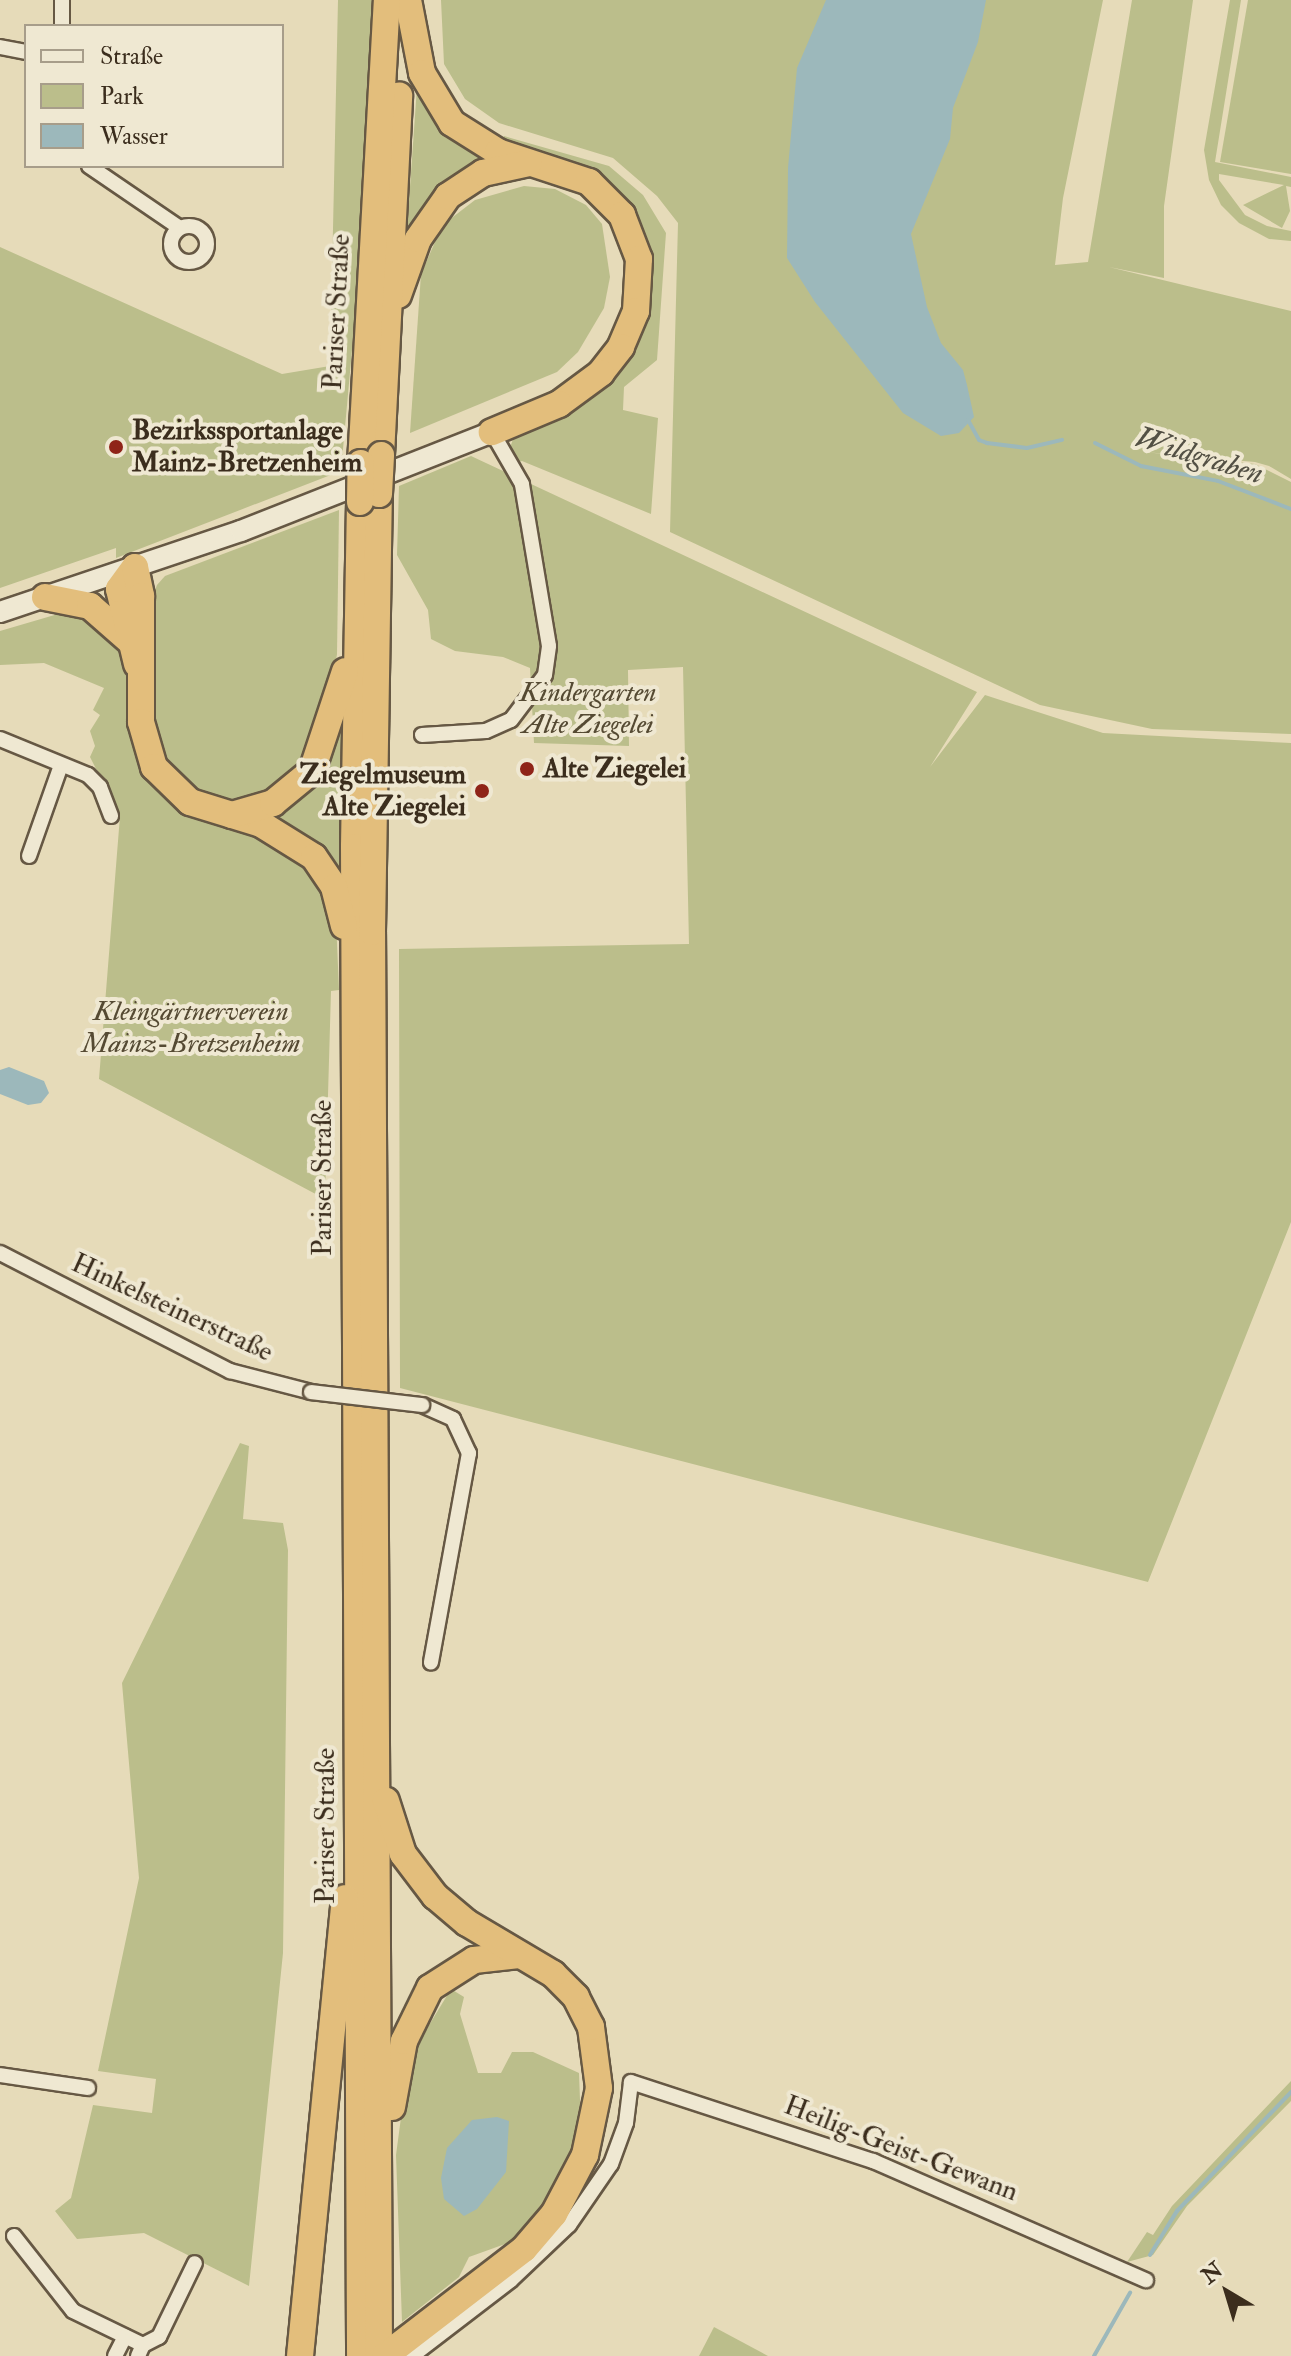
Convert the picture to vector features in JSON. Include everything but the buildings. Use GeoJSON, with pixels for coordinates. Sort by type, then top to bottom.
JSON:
{"type":"FeatureCollection","features":[{"type":"Feature","properties":{"kind":"highway","name":"Pariser Straße"},"geometry":{"type":"LineString","coordinates":[[375,2353],[379,2224],[370,498],[387,0]]}},
{"type":"Feature","properties":{"kind":"highway","name":"Pariser Straße"},"geometry":{"type":"LineString","coordinates":[[371,459],[388,326],[406,0]]}},
{"type":"Feature","properties":{"kind":"highway"},"geometry":{"type":"LineString","coordinates":[[406,0],[417,56],[440,109],[462,133],[532,163],[582,178],[614,204],[636,247],[639,295],[627,334],[601,373],[559,404],[492,432]]}},
{"type":"Feature","properties":{"kind":"highway"},"geometry":{"type":"LineString","coordinates":[[388,326],[418,239],[438,207],[470,179],[532,163]]}},
{"type":"Feature","properties":{"kind":"highway","name":"Pariser Straße"},"geometry":{"type":"LineString","coordinates":[[370,498],[356,630],[354,1013],[357,1802],[375,2353]]}},
{"type":"Feature","properties":{"kind":"highway"},"geometry":{"type":"LineString","coordinates":[[135,567],[119,589],[134,653],[142,736],[154,767],[181,796],[284,834],[324,871],[343,923],[354,1013]]}},
{"type":"Feature","properties":{"kind":"highway"},"geometry":{"type":"LineString","coordinates":[[45,597],[90,606],[134,653]]}},
{"type":"Feature","properties":{"kind":"highway"},"geometry":{"type":"LineString","coordinates":[[232,815],[273,803],[312,771],[334,717],[356,630]]}},
{"type":"Feature","properties":{"kind":"highway"},"geometry":{"type":"LineString","coordinates":[[375,2353],[524,2249],[566,2196],[585,2155],[599,2088],[591,2027],[565,1984],[449,1911],[403,1854],[387,1809],[377,1722]]}},
{"type":"Feature","properties":{"kind":"highway"},"geometry":{"type":"LineString","coordinates":[[300,2356],[338,1949],[357,1802]]}},
{"type":"Feature","properties":{"kind":"highway"},"geometry":{"type":"LineString","coordinates":[[379,2224],[398,2068],[419,2005],[430,1988],[456,1968],[488,1957],[519,1955]]}},
{"type":"Feature","properties":{"kind":"street"},"geometry":{"type":"LineString","coordinates":[[62,0],[62,24]]}},
{"type":"Feature","properties":{"kind":"street"},"geometry":{"type":"LineString","coordinates":[[0,47],[24,52]]}},
{"type":"Feature","properties":{"kind":"street"},"geometry":{"type":"LineString","coordinates":[[92,168],[180,228]]}},
{"type":"Feature","properties":{"kind":"street"},"geometry":{"type":"LineString","coordinates":[[0,612],[135,567],[492,432],[522,484],[549,646],[545,675],[511,720],[486,731],[422,735]]}},
{"type":"Feature","properties":{"kind":"street"},"geometry":{"type":"LineString","coordinates":[[0,740],[93,779],[111,816]]}},
{"type":"Feature","properties":{"kind":"street"},"geometry":{"type":"LineString","coordinates":[[29,856],[61,765]]}},
{"type":"Feature","properties":{"kind":"street","name":"Hinkelsteinerstraße"},"geometry":{"type":"LineString","coordinates":[[0,1253],[230,1371],[311,1392],[422,1405],[453,1419],[469,1453],[431,1663]]}},
{"type":"Feature","properties":{"kind":"street"},"geometry":{"type":"LineString","coordinates":[[0,2075],[88,2088]]}},
{"type":"Feature","properties":{"kind":"street","name":"Heilig-Geist-Gewann"},"geometry":{"type":"LineString","coordinates":[[412,2356],[511,2280],[569,2225],[611,2164],[626,2123],[631,2082],[873,2161],[1146,2280]]}},
{"type":"Feature","properties":{"kind":"street"},"geometry":{"type":"LineString","coordinates":[[14,2236],[73,2311],[125,2336],[140,2351],[159,2337],[195,2263]]}},
{"type":"Feature","properties":{"kind":"street"},"geometry":{"type":"LineString","coordinates":[[115,2356],[125,2336]]}},
{"type":"Feature","properties":{"kind":"green space","name":"Bezirkssportanlage Mainz-Bretzenheim"},"geometry":{"type":"Polygon","coordinates":[[[338,0],[376,0],[359,273],[341,471],[116,558],[116,548],[0,588],[0,247],[282,374],[330,366],[338,0]]]}},
{"type":"Feature","properties":{"kind":"green space"},"geometry":{"type":"Polygon","coordinates":[[[441,0],[1103,0],[1063,198],[1055,265],[1088,262],[1132,0],[1193,0],[1164,206],[1164,278],[1109,267],[1291,311],[1291,479],[1255,462],[1145,452],[1255,464],[1291,482],[1291,734],[1152,729],[1040,705],[670,532],[678,223],[657,196],[613,158],[499,123],[465,99],[444,64],[441,0]]]}},
{"type":"Feature","properties":{"kind":"green space"},"geometry":{"type":"Polygon","coordinates":[[[1230,0],[1241,0],[1215,162],[1291,177],[1291,187],[1286,186],[1290,211],[1282,228],[1243,205],[1284,185],[1219,174],[1219,180],[1245,215],[1267,226],[1291,231],[1291,241],[1269,239],[1239,223],[1221,205],[1209,180],[1204,150],[1230,0]]]}},
{"type":"Feature","properties":{"kind":"green space"},"geometry":{"type":"Polygon","coordinates":[[[1248,0],[1291,0],[1291,174],[1220,162],[1248,0]]]}},
{"type":"Feature","properties":{"kind":"green space"},"geometry":{"type":"Polygon","coordinates":[[[417,87],[493,156],[409,232],[407,230],[417,87]]]}},
{"type":"Feature","properties":{"kind":"green space"},"geometry":{"type":"Polygon","coordinates":[[[504,136],[609,166],[643,195],[666,233],[657,360],[624,387],[623,410],[658,418],[651,514],[522,461],[515,463],[509,451],[515,433],[623,357],[628,210],[501,145],[504,136]]]}},
{"type":"Feature","properties":{"kind":"green space"},"geometry":{"type":"Polygon","coordinates":[[[524,186],[555,189],[586,205],[602,224],[610,277],[604,308],[578,352],[557,372],[410,433],[421,274],[435,242],[449,220],[475,200],[524,186]]]}},
{"type":"Feature","properties":{"kind":"green space","name":"Kindergarten Alte Ziegelei"},"geometry":{"type":"Polygon","coordinates":[[[471,456],[977,692],[930,767],[985,695],[1103,733],[1291,743],[1291,1222],[1148,1582],[400,1388],[399,949],[689,944],[683,667],[628,670],[629,746],[534,743],[530,668],[503,657],[455,651],[431,639],[428,610],[397,555],[399,486],[471,456]]]}},
{"type":"Feature","properties":{"kind":"green space"},"geometry":{"type":"Polygon","coordinates":[[[339,510],[337,654],[330,702],[291,784],[226,806],[189,792],[154,748],[152,598],[157,585],[165,576],[339,510]]]}},
{"type":"Feature","properties":{"kind":"green space","name":"Kleingärtnerverein Mainz-Bretzenheim"},"geometry":{"type":"Polygon","coordinates":[[[58,614],[90,621],[94,616],[127,656],[140,757],[309,861],[336,920],[339,990],[331,991],[325,1199],[99,1079],[120,816],[90,757],[95,746],[90,731],[100,715],[93,710],[104,688],[44,663],[0,665],[0,631],[58,614]]]}},
{"type":"Feature","properties":{"kind":"green space"},"geometry":{"type":"Polygon","coordinates":[[[342,722],[341,893],[263,815],[333,744],[342,722]]]}},
{"type":"Feature","properties":{"kind":"green space"},"geometry":{"type":"Polygon","coordinates":[[[240,1443],[249,1446],[243,1519],[283,1523],[288,1550],[283,1953],[249,2286],[144,2233],[77,2239],[55,2211],[71,2198],[93,2105],[152,2113],[156,2079],[98,2071],[139,1878],[122,1683],[240,1443]]]}},
{"type":"Feature","properties":{"kind":"green space"},"geometry":{"type":"Polygon","coordinates":[[[451,1989],[464,1997],[460,2014],[478,2073],[501,2073],[512,2052],[533,2052],[579,2073],[581,2127],[551,2198],[519,2239],[469,2257],[459,2277],[402,2322],[396,2155],[404,2095],[417,2045],[451,1989]]]}},
{"type":"Feature","properties":{"kind":"green space"},"geometry":{"type":"Polygon","coordinates":[[[1291,2081],[1291,2101],[1187,2206],[1153,2255],[1127,2262],[1147,2232],[1153,2235],[1172,2206],[1291,2081]]]}},
{"type":"Feature","properties":{"kind":"green space"},"geometry":{"type":"Polygon","coordinates":[[[714,2327],[768,2356],[699,2356],[714,2327]]]}},
{"type":"Feature","properties":{"kind":"water"},"geometry":{"type":"Polygon","coordinates":[[[826,0],[986,0],[978,42],[953,108],[950,139],[911,234],[927,307],[941,343],[963,370],[967,385],[974,417],[959,433],[941,436],[903,413],[815,302],[787,258],[788,168],[797,68],[826,0]]]}},
{"type":"Feature","properties":{"kind":"water"},"geometry":{"type":"Polygon","coordinates":[[[9,1067],[44,1081],[49,1093],[41,1103],[28,1105],[0,1094],[0,1070],[9,1067]]]}},
{"type":"Feature","properties":{"kind":"water"},"geometry":{"type":"Polygon","coordinates":[[[497,2117],[509,2121],[506,2172],[477,2209],[464,2216],[444,2199],[441,2178],[447,2148],[472,2120],[497,2117]]]}},
{"type":"Feature","properties":{"kind":"waterway","name":"Wildgraben"},"geometry":{"type":"LineString","coordinates":[[968,420],[979,440],[987,443],[1027,448],[1062,440]]}},
{"type":"Feature","properties":{"kind":"waterway","name":"Wildgraben"},"geometry":{"type":"LineString","coordinates":[[1095,443],[1141,466],[1218,481],[1291,509]]}},
{"type":"Feature","properties":{"kind":"waterway"},"geometry":{"type":"LineString","coordinates":[[1150,2255],[1177,2211],[1291,2092]]}},
{"type":"Feature","properties":{"kind":"waterway"},"geometry":{"type":"LineString","coordinates":[[1094,2356],[1130,2293]]}},
{"type":"Feature","properties":{"kind":"place","name":"Bezirkssportanlage Mainz-Bretzenheim"},"geometry":{"type":"Point","coordinates":[116,447]}},
{"type":"Feature","properties":{"kind":"place","name":"Alte Ziegelei"},"geometry":{"type":"Point","coordinates":[527,769]}},
{"type":"Feature","properties":{"kind":"place","name":"Ziegelmuseum Alte Ziegelei"},"geometry":{"type":"Point","coordinates":[482,791]}}]}
